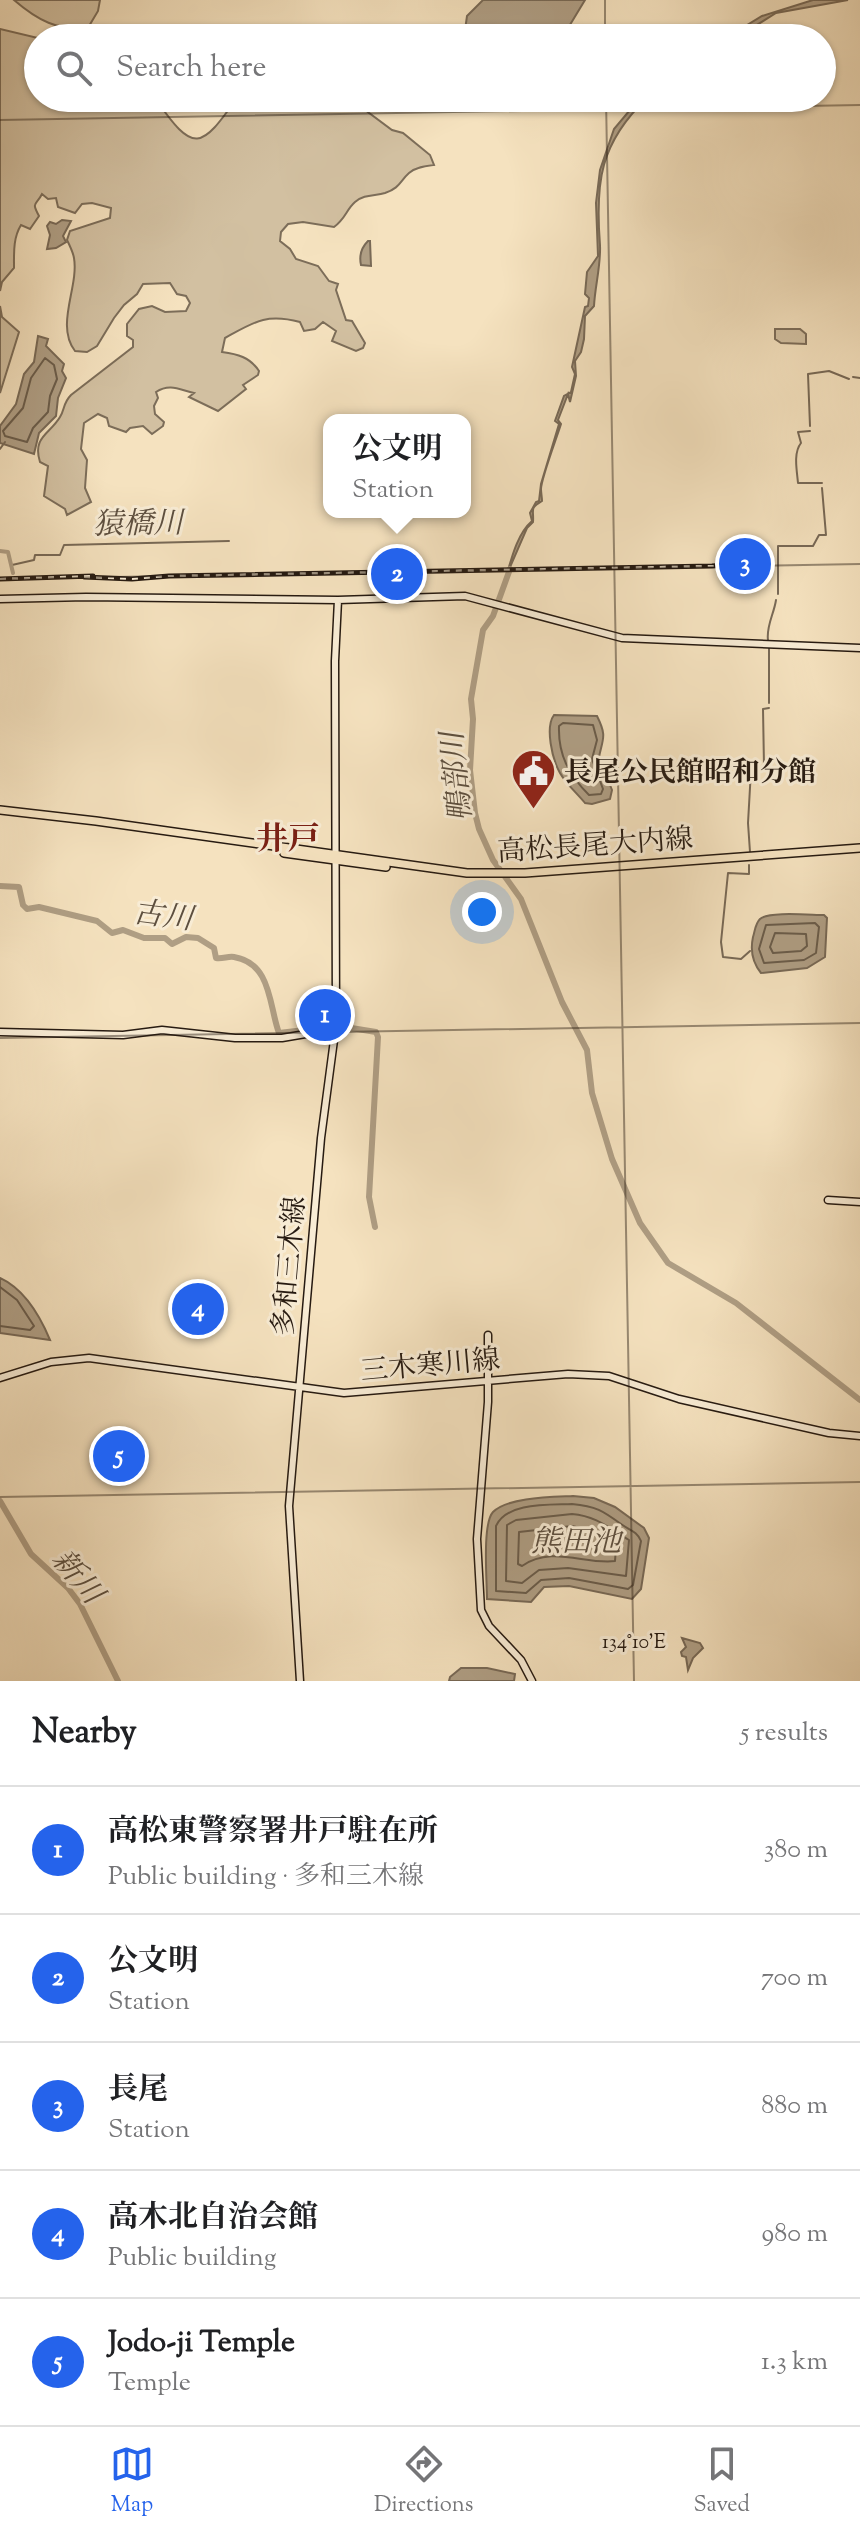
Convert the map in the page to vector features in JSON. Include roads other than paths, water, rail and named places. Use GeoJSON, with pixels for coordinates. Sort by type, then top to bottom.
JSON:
{"type":"FeatureCollection","features":[{"type":"Feature","properties":{"kind":"main road","name":"高松長尾大内線"},"geometry":{"type":"LineString","coordinates":[[0,812],[96,821],[336,858]]}},
{"type":"Feature","properties":{"kind":"main road","name":"高松長尾大内線"},"geometry":{"type":"LineString","coordinates":[[0,812],[336,858],[492,875],[860,851]]}},
{"type":"Feature","properties":{"kind":"street"},"geometry":{"type":"LineString","coordinates":[[0,599],[74,596],[338,600],[465,596],[622,638],[860,648]]}},
{"type":"Feature","properties":{"kind":"street","name":"多和三木線"},"geometry":{"type":"LineString","coordinates":[[300,1681],[289,1506],[321,1138],[335,1029],[335,661],[338,600]]}},
{"type":"Feature","properties":{"kind":"street"},"geometry":{"type":"LineString","coordinates":[[0,1032],[123,1035],[162,1030],[235,1038],[282,1038],[335,1029]]}},
{"type":"Feature","properties":{"kind":"street"},"geometry":{"type":"LineString","coordinates":[[828,1200],[860,1202]]}},
{"type":"Feature","properties":{"kind":"street"},"geometry":{"type":"LineString","coordinates":[[488,1335],[489,1382],[478,1510],[481,1610],[489,1626],[521,1660],[532,1681]]}},
{"type":"Feature","properties":{"kind":"street","name":"三木寒川線"},"geometry":{"type":"LineString","coordinates":[[0,1378],[51,1362],[89,1358],[356,1392],[568,1374],[604,1375],[679,1399],[829,1433],[860,1436]]}},
{"type":"Feature","properties":{"kind":"water"},"geometry":{"type":"Polygon","coordinates":[[[483,0],[585,0],[570,24],[466,24],[467,16],[483,0]]]}},
{"type":"Feature","properties":{"kind":"water"},"geometry":{"type":"Polygon","coordinates":[[[813,0],[848,0],[776,13],[758,24],[749,24],[762,16],[813,0]]]}},
{"type":"Feature","properties":{"kind":"water"},"geometry":{"type":"Polygon","coordinates":[[[628,112],[634,112],[619,131],[604,165],[600,183],[600,253],[594,306],[585,316],[584,339],[575,361],[576,376],[570,402],[568,394],[558,420],[561,424],[547,465],[559,424],[555,421],[564,396],[571,392],[575,374],[572,367],[589,298],[585,294],[587,272],[598,256],[596,203],[600,170],[614,129],[628,112]]]}},
{"type":"Feature","properties":{"kind":"water"},"geometry":{"type":"Polygon","coordinates":[[[62,220],[71,221],[63,236],[66,242],[47,249],[50,235],[47,226],[50,222],[56,224],[62,220]]]}},
{"type":"Feature","properties":{"kind":"water"},"geometry":{"type":"Polygon","coordinates":[[[368,241],[371,266],[361,265],[360,262],[368,241]]]}},
{"type":"Feature","properties":{"kind":"water"},"geometry":{"type":"Polygon","coordinates":[[[38,336],[48,339],[46,346],[64,364],[62,371],[66,378],[58,398],[56,416],[39,433],[34,454],[0,443],[0,426],[16,404],[24,374],[34,362],[38,336]]]}},
{"type":"Feature","properties":{"kind":"water"},"geometry":{"type":"Polygon","coordinates":[[[546,469],[542,501],[534,508],[533,522],[527,528],[507,574],[519,538],[532,521],[530,513],[539,501],[546,469]]]}},
{"type":"Feature","properties":{"kind":"water"},"geometry":{"type":"Polygon","coordinates":[[[554,715],[597,716],[603,733],[599,757],[612,790],[610,799],[585,803],[562,777],[551,743],[550,727],[554,715]]]}},
{"type":"Feature","properties":{"kind":"water"},"geometry":{"type":"Polygon","coordinates":[[[780,914],[824,915],[827,918],[825,957],[807,968],[761,973],[752,947],[760,919],[780,914]]]}},
{"type":"Feature","properties":{"kind":"water"},"geometry":{"type":"Polygon","coordinates":[[[0,1278],[17,1289],[30,1304],[50,1340],[0,1333],[0,1278]]]}},
{"type":"Feature","properties":{"kind":"water","name":"熊田池"},"geometry":{"type":"Polygon","coordinates":[[[573,1496],[594,1498],[615,1507],[644,1528],[649,1538],[641,1589],[632,1599],[569,1586],[544,1587],[531,1602],[487,1599],[486,1540],[493,1512],[519,1501],[573,1496]]]}},
{"type":"Feature","properties":{"kind":"water"},"geometry":{"type":"Polygon","coordinates":[[[682,1638],[700,1643],[703,1648],[693,1658],[688,1670],[686,1657],[681,1652],[686,1647],[682,1638]]]}},
{"type":"Feature","properties":{"kind":"water"},"geometry":{"type":"Polygon","coordinates":[[[461,1668],[487,1668],[515,1674],[514,1681],[449,1681],[461,1668]]]}},
{"type":"Feature","properties":{"kind":"waterway"},"geometry":{"type":"LineString","coordinates":[[810,426],[808,374],[829,371],[849,379]]}},
{"type":"Feature","properties":{"kind":"waterway"},"geometry":{"type":"LineString","coordinates":[[853,377],[860,378]]}},
{"type":"Feature","properties":{"kind":"waterway"},"geometry":{"type":"LineString","coordinates":[[810,431],[798,432],[801,443],[796,457],[798,483],[822,483]]}},
{"type":"Feature","properties":{"kind":"waterway"},"geometry":{"type":"LineString","coordinates":[[0,449],[5,442]]}},
{"type":"Feature","properties":{"kind":"waterway"},"geometry":{"type":"LineString","coordinates":[[778,594],[778,546],[813,546],[819,535],[826,535],[822,488]]}},
{"type":"Feature","properties":{"kind":"waterway","name":"猿橋川"},"geometry":{"type":"LineString","coordinates":[[12,565],[34,560],[35,555],[60,555],[64,545],[229,541]]}},
{"type":"Feature","properties":{"kind":"waterway"},"geometry":{"type":"LineString","coordinates":[[0,551],[8,552],[13,573]]}},
{"type":"Feature","properties":{"kind":"waterway","name":"鴨部川"},"geometry":{"type":"LineString","coordinates":[[510,569],[493,616],[483,630],[471,699],[470,770],[475,813],[493,860],[521,899],[562,1002],[587,1050],[592,1093],[612,1159],[640,1223],[668,1263],[736,1303],[860,1400]]}},
{"type":"Feature","properties":{"kind":"waterway"},"geometry":{"type":"LineString","coordinates":[[768,640],[776,600]]}},
{"type":"Feature","properties":{"kind":"waterway"},"geometry":{"type":"LineString","coordinates":[[769,648],[769,703]]}},
{"type":"Feature","properties":{"kind":"waterway"},"geometry":{"type":"LineString","coordinates":[[764,766],[763,709],[769,708]]}},
{"type":"Feature","properties":{"kind":"waterway"},"geometry":{"type":"LineString","coordinates":[[750,852],[751,770],[759,768]]}},
{"type":"Feature","properties":{"kind":"waterway"},"geometry":{"type":"LineString","coordinates":[[749,865],[749,874],[728,873],[721,942],[723,957],[741,959],[750,951]]}},
{"type":"Feature","properties":{"kind":"waterway","name":"古川"},"geometry":{"type":"LineString","coordinates":[[0,886],[19,887],[27,909],[39,907],[97,921],[112,933],[123,930],[144,938],[165,938],[172,944],[186,937],[198,938],[214,948],[216,958],[234,957],[256,968],[267,988],[279,1033],[330,1027]]}},
{"type":"Feature","properties":{"kind":"waterway","name":"古川"},"geometry":{"type":"LineString","coordinates":[[339,1026],[376,1032],[378,1037],[369,1197],[375,1227]]}},
{"type":"Feature","properties":{"kind":"waterway","name":"新川"},"geometry":{"type":"LineString","coordinates":[[0,1501],[31,1554],[68,1588],[80,1604],[118,1681]]}},
{"type":"Feature","properties":{"kind":"railway"},"geometry":{"type":"LineString","coordinates":[[84,577],[132,579],[756,563]]}},
{"type":"Feature","properties":{"kind":"railway"},"geometry":{"type":"LineString","coordinates":[[0,579],[93,576]]}},
{"type":"Feature","properties":{"kind":"place","name":"長尾"},"geometry":{"type":"Point","coordinates":[745,564]}},
{"type":"Feature","properties":{"kind":"place","name":"公文明"},"geometry":{"type":"Point","coordinates":[397,574]}},
{"type":"Feature","properties":{"kind":"place","name":"長尾公民館昭和分館"},"geometry":{"type":"Point","coordinates":[533,810]}},
{"type":"Feature","properties":{"kind":"place","name":"高松東警察署井戸駐在所"},"geometry":{"type":"Point","coordinates":[325,1015]}},
{"type":"Feature","properties":{"kind":"place","name":"高木北自治会館"},"geometry":{"type":"Point","coordinates":[198,1309]}},
{"type":"Feature","properties":{"kind":"place","name":"Jodo-ji Temple"},"geometry":{"type":"Point","coordinates":[119,1456]}},
{"type":"Feature","properties":{"kind":"district","name":"井戸"},"geometry":{"type":"Point","coordinates":[288,838]}}]}
